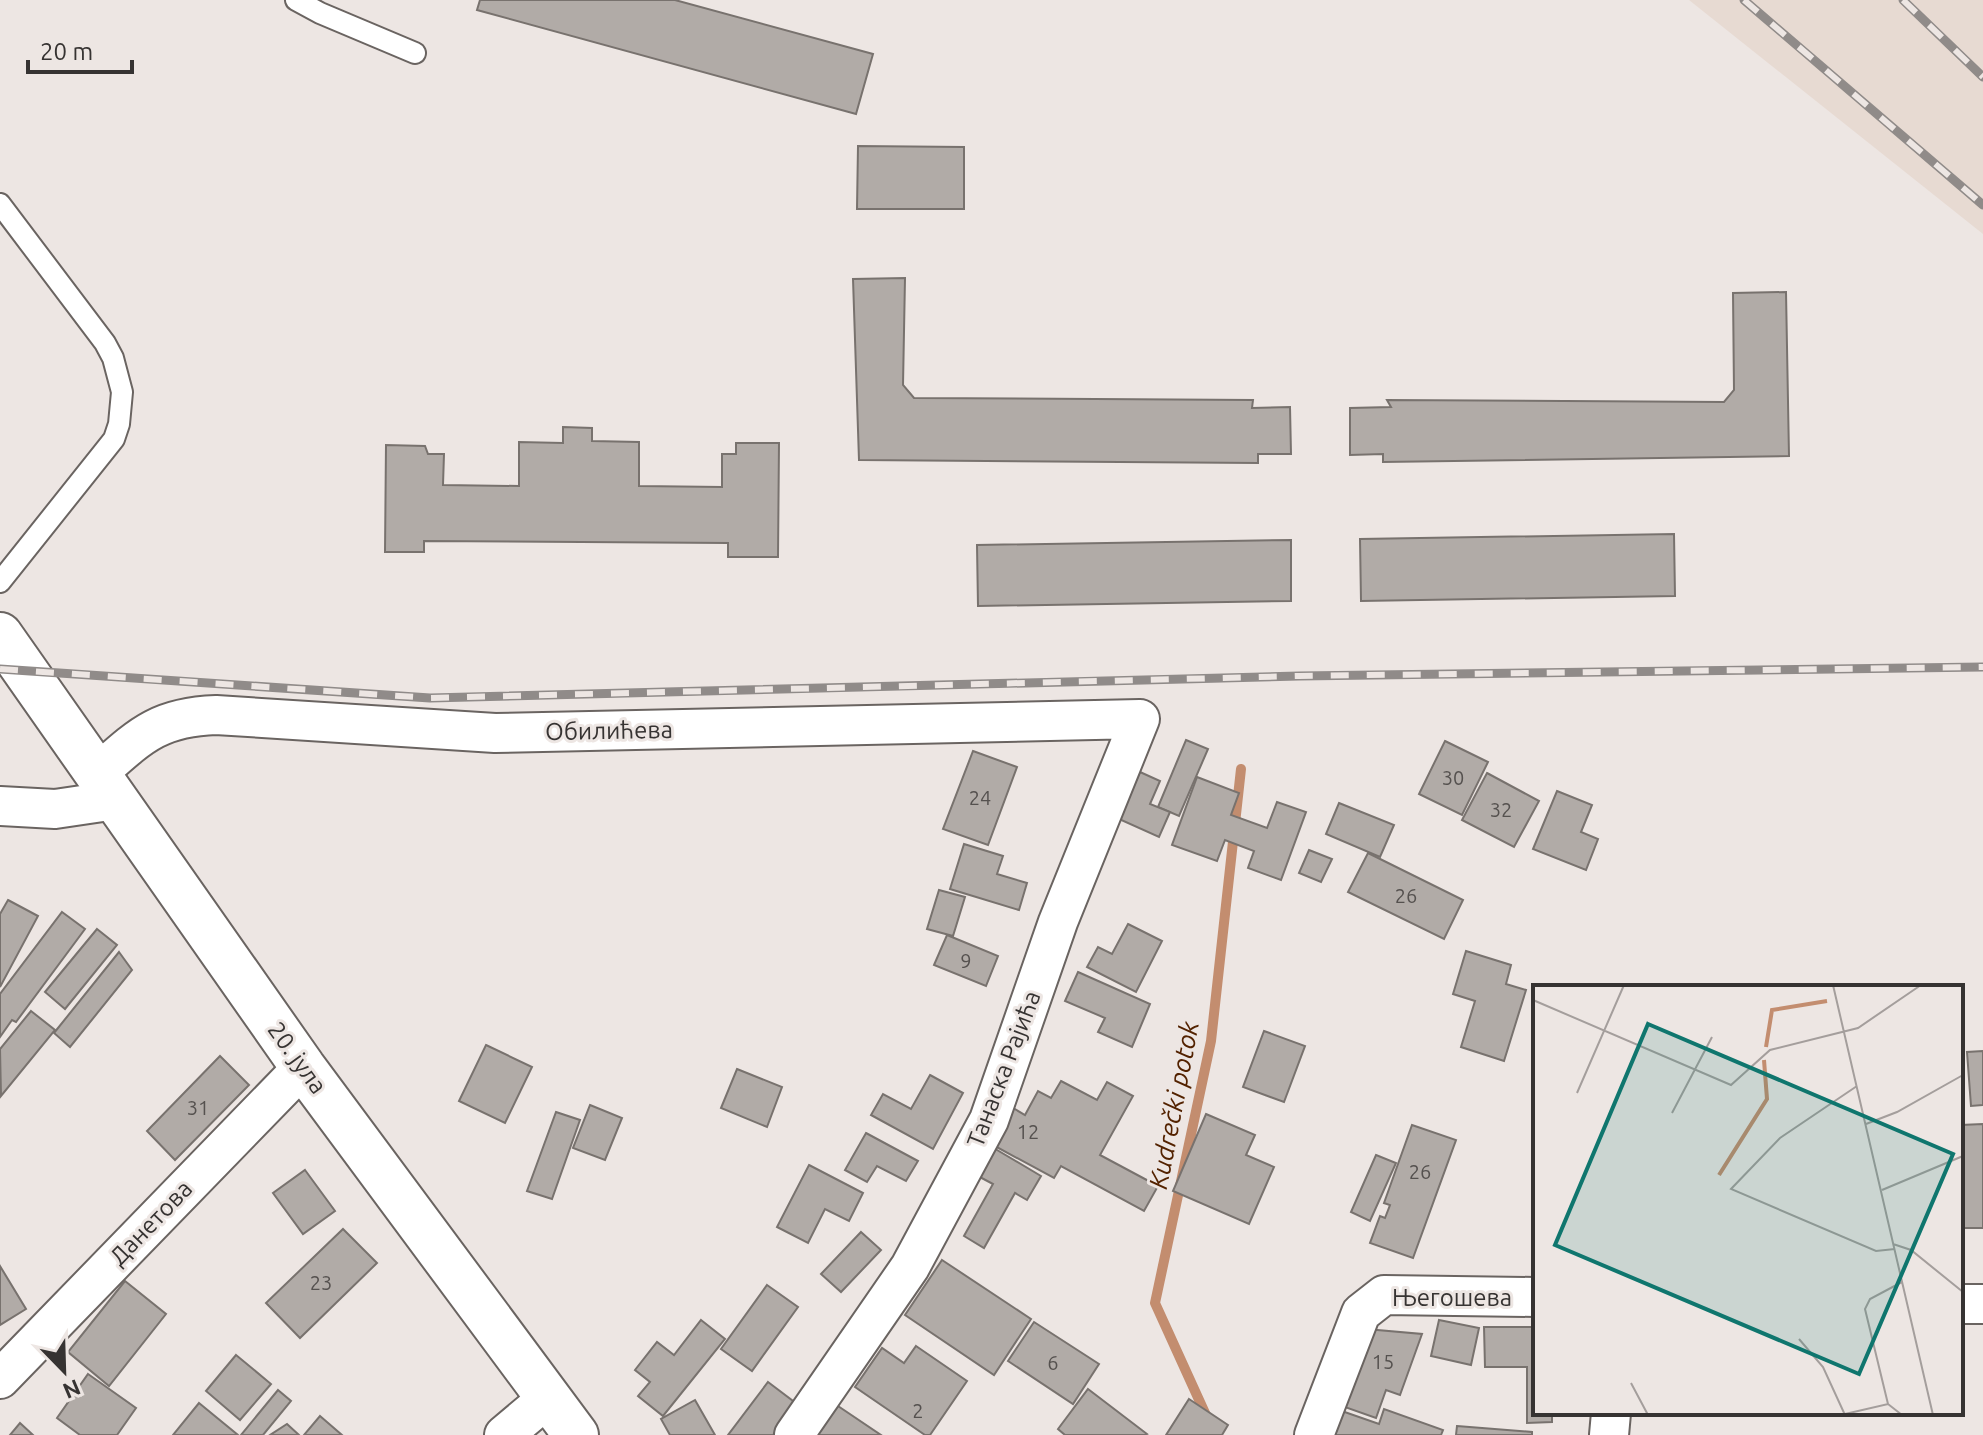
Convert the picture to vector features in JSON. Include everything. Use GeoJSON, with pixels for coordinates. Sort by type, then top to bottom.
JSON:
{"type":"FeatureCollection","features":[{"type":"Feature","properties":{"kind":"main road","name":"20. јула"},"geometry":{"type":"LineString","coordinates":[[0,635],[303,1067],[576,1435]]}},
{"type":"Feature","properties":{"kind":"street","name":"Обилићева"},"geometry":{"type":"LineString","coordinates":[[106,787],[136,739],[174,719],[192,716],[495,733],[1140,719]]}},
{"type":"Feature","properties":{"kind":"street","name":"Танаска Рајића"},"geometry":{"type":"LineString","coordinates":[[794,1435],[910,1267],[989,1120],[1058,922],[1140,719]]}},
{"type":"Feature","properties":{"kind":"street"},"geometry":{"type":"LineString","coordinates":[[0,806],[29,810],[55,809],[106,787]]}},
{"type":"Feature","properties":{"kind":"street","name":"Данетова"},"geometry":{"type":"LineString","coordinates":[[0,1379],[303,1067]]}},
{"type":"Feature","properties":{"kind":"street","name":"Његошева"},"geometry":{"type":"LineString","coordinates":[[1314,1435],[1361,1313],[1384,1295],[1533,1297]]}},
{"type":"Feature","properties":{"kind":"street"},"geometry":{"type":"LineString","coordinates":[[504,1435],[548,1398]]}},
{"type":"Feature","properties":{"kind":"street"},"geometry":{"type":"LineString","coordinates":[[1609,1435],[1611,1415]]}},
{"type":"Feature","properties":{"kind":"lane"},"geometry":{"type":"LineString","coordinates":[[296,0],[415,53]]}},
{"type":"Feature","properties":{"kind":"lane"},"geometry":{"type":"LineString","coordinates":[[0,204],[105,343],[119,375],[122,400],[114,439],[0,582]]}},
{"type":"Feature","properties":{"kind":"shaded area"},"geometry":{"type":"Polygon","coordinates":[[[1689,0],[1983,0],[1983,234],[1689,0]]]}},
{"type":"Feature","properties":{"kind":"building"},"geometry":{"type":"Polygon","coordinates":[[[480,0],[675,0],[873,54],[856,114],[477,10],[480,0]]]}},
{"type":"Feature","properties":{"kind":"building"},"geometry":{"type":"Polygon","coordinates":[[[858,146],[964,147],[964,209],[857,209],[858,146]]]}},
{"type":"Feature","properties":{"kind":"building"},"geometry":{"type":"Polygon","coordinates":[[[905,278],[903,385],[914,398],[1253,400],[1252,408],[1290,407],[1291,454],[1258,454],[1258,463],[859,460],[853,279],[905,278]]]}},
{"type":"Feature","properties":{"kind":"building"},"geometry":{"type":"Polygon","coordinates":[[[1786,292],[1789,456],[1383,462],[1383,454],[1350,455],[1350,408],[1391,407],[1387,400],[1724,402],[1734,390],[1733,293],[1786,292]]]}},
{"type":"Feature","properties":{"kind":"building"},"geometry":{"type":"Polygon","coordinates":[[[563,427],[592,428],[592,441],[639,442],[639,486],[722,487],[722,454],[736,454],[736,443],[779,443],[778,557],[728,557],[728,543],[424,541],[424,552],[385,552],[386,445],[425,446],[428,454],[444,454],[443,485],[519,486],[519,442],[563,443],[563,427]]]}},
{"type":"Feature","properties":{"kind":"building"},"geometry":{"type":"Polygon","coordinates":[[[1674,534],[1675,596],[1361,601],[1360,539],[1674,534]]]}},
{"type":"Feature","properties":{"kind":"building"},"geometry":{"type":"Polygon","coordinates":[[[1291,540],[1291,601],[978,606],[977,545],[1291,540]]]}},
{"type":"Feature","properties":{"kind":"building"},"geometry":{"type":"Polygon","coordinates":[[[1186,740],[1208,749],[1179,816],[1158,807],[1186,740]]]}},
{"type":"Feature","properties":{"kind":"building"},"geometry":{"type":"Polygon","coordinates":[[[1445,741],[1488,762],[1462,815],[1419,794],[1445,741]]]}},
{"type":"Feature","properties":{"kind":"building"},"geometry":{"type":"Polygon","coordinates":[[[973,751],[1017,767],[988,845],[943,829],[973,751]]]}},
{"type":"Feature","properties":{"kind":"building"},"geometry":{"type":"Polygon","coordinates":[[[1140,772],[1160,781],[1150,804],[1170,812],[1159,837],[1119,819],[1140,772]]]}},
{"type":"Feature","properties":{"kind":"building"},"geometry":{"type":"Polygon","coordinates":[[[1487,773],[1539,801],[1514,847],[1462,820],[1487,773]]]}},
{"type":"Feature","properties":{"kind":"building"},"geometry":{"type":"Polygon","coordinates":[[[1197,777],[1239,793],[1231,815],[1267,828],[1277,802],[1306,812],[1281,880],[1248,868],[1254,851],[1225,840],[1217,861],[1172,845],[1197,777]]]}},
{"type":"Feature","properties":{"kind":"building"},"geometry":{"type":"Polygon","coordinates":[[[1557,791],[1592,805],[1581,832],[1598,839],[1586,870],[1533,849],[1557,791]]]}},
{"type":"Feature","properties":{"kind":"building"},"geometry":{"type":"Polygon","coordinates":[[[1339,803],[1394,825],[1380,857],[1326,834],[1339,803]]]}},
{"type":"Feature","properties":{"kind":"building"},"geometry":{"type":"Polygon","coordinates":[[[964,844],[1003,856],[997,874],[1027,883],[1019,910],[950,889],[964,844]]]}},
{"type":"Feature","properties":{"kind":"building"},"geometry":{"type":"Polygon","coordinates":[[[1309,850],[1332,859],[1321,882],[1299,873],[1309,850]]]}},
{"type":"Feature","properties":{"kind":"building"},"geometry":{"type":"Polygon","coordinates":[[[1368,853],[1463,900],[1444,939],[1348,892],[1368,853]]]}},
{"type":"Feature","properties":{"kind":"building"},"geometry":{"type":"Polygon","coordinates":[[[939,890],[965,897],[953,936],[927,929],[939,890]]]}},
{"type":"Feature","properties":{"kind":"building"},"geometry":{"type":"Polygon","coordinates":[[[8,900],[38,916],[0,987],[0,914],[8,900]]]}},
{"type":"Feature","properties":{"kind":"building"},"geometry":{"type":"Polygon","coordinates":[[[62,912],[85,929],[16,1022],[12,1020],[0,1037],[0,994],[62,912]]]}},
{"type":"Feature","properties":{"kind":"building"},"geometry":{"type":"Polygon","coordinates":[[[1128,924],[1162,941],[1136,992],[1087,967],[1098,947],[1112,954],[1128,924]]]}},
{"type":"Feature","properties":{"kind":"building"},"geometry":{"type":"Polygon","coordinates":[[[97,929],[117,945],[65,1009],[45,992],[97,929]]]}},
{"type":"Feature","properties":{"kind":"building"},"geometry":{"type":"Polygon","coordinates":[[[947,935],[998,956],[986,986],[934,965],[947,935]]]}},
{"type":"Feature","properties":{"kind":"building"},"geometry":{"type":"Polygon","coordinates":[[[1466,951],[1511,965],[1506,984],[1526,990],[1504,1061],[1461,1047],[1475,1001],[1453,994],[1466,951]]]}},
{"type":"Feature","properties":{"kind":"building"},"geometry":{"type":"Polygon","coordinates":[[[119,952],[132,970],[70,1047],[54,1033],[119,952]]]}},
{"type":"Feature","properties":{"kind":"building"},"geometry":{"type":"Polygon","coordinates":[[[1078,972],[1150,1004],[1132,1047],[1098,1032],[1105,1018],[1065,1001],[1078,972]]]}},
{"type":"Feature","properties":{"kind":"building"},"geometry":{"type":"Polygon","coordinates":[[[31,1011],[55,1030],[1,1096],[0,1049],[31,1011]]]}},
{"type":"Feature","properties":{"kind":"building"},"geometry":{"type":"Polygon","coordinates":[[[1264,1031],[1305,1046],[1284,1102],[1243,1087],[1264,1031]]]}},
{"type":"Feature","properties":{"kind":"building"},"geometry":{"type":"Polygon","coordinates":[[[486,1045],[532,1067],[505,1123],[459,1101],[486,1045]]]}},
{"type":"Feature","properties":{"kind":"building"},"geometry":{"type":"Polygon","coordinates":[[[1983,1051],[1983,1105],[1971,1106],[1967,1052],[1983,1051]]]}},
{"type":"Feature","properties":{"kind":"building"},"geometry":{"type":"Polygon","coordinates":[[[220,1056],[249,1085],[175,1160],[147,1131],[220,1056]]]}},
{"type":"Feature","properties":{"kind":"building"},"geometry":{"type":"Polygon","coordinates":[[[737,1069],[782,1087],[767,1127],[721,1108],[737,1069]]]}},
{"type":"Feature","properties":{"kind":"building"},"geometry":{"type":"Polygon","coordinates":[[[930,1075],[963,1093],[933,1149],[871,1115],[883,1094],[911,1109],[930,1075]]]}},
{"type":"Feature","properties":{"kind":"building"},"geometry":{"type":"Polygon","coordinates":[[[1061,1081],[1097,1100],[1107,1082],[1133,1096],[1100,1155],[1158,1186],[1144,1211],[1061,1166],[1054,1178],[993,1145],[1013,1108],[1025,1115],[1038,1091],[1051,1098],[1061,1081]]]}},
{"type":"Feature","properties":{"kind":"building"},"geometry":{"type":"Polygon","coordinates":[[[590,1105],[622,1118],[605,1160],[573,1148],[590,1105]]]}},
{"type":"Feature","properties":{"kind":"building"},"geometry":{"type":"Polygon","coordinates":[[[556,1112],[580,1120],[552,1199],[527,1191],[556,1112]]]}},
{"type":"Feature","properties":{"kind":"building"},"geometry":{"type":"Polygon","coordinates":[[[1206,1114],[1255,1135],[1246,1155],[1274,1167],[1249,1224],[1173,1191],[1206,1114]]]}},
{"type":"Feature","properties":{"kind":"building"},"geometry":{"type":"Polygon","coordinates":[[[1983,1124],[1983,1228],[1963,1228],[1963,1125],[1983,1124]]]}},
{"type":"Feature","properties":{"kind":"building"},"geometry":{"type":"Polygon","coordinates":[[[1412,1125],[1456,1140],[1413,1258],[1370,1243],[1380,1216],[1385,1218],[1390,1205],[1384,1203],[1412,1125]]]}},
{"type":"Feature","properties":{"kind":"building"},"geometry":{"type":"Polygon","coordinates":[[[866,1133],[918,1161],[906,1181],[877,1166],[867,1182],[845,1170],[866,1133]]]}},
{"type":"Feature","properties":{"kind":"building"},"geometry":{"type":"Polygon","coordinates":[[[992,1147],[1041,1176],[1027,1200],[1015,1193],[984,1248],[964,1236],[993,1184],[976,1175],[992,1147]]]}},
{"type":"Feature","properties":{"kind":"building"},"geometry":{"type":"Polygon","coordinates":[[[1376,1155],[1396,1163],[1370,1221],[1351,1212],[1376,1155]]]}},
{"type":"Feature","properties":{"kind":"building"},"geometry":{"type":"Polygon","coordinates":[[[809,1165],[863,1193],[849,1221],[825,1209],[808,1243],[777,1227],[809,1165]]]}},
{"type":"Feature","properties":{"kind":"building"},"geometry":{"type":"Polygon","coordinates":[[[305,1170],[335,1211],[303,1234],[273,1193],[305,1170]]]}},
{"type":"Feature","properties":{"kind":"building"},"geometry":{"type":"Polygon","coordinates":[[[343,1229],[377,1263],[300,1338],[266,1303],[343,1229]]]}},
{"type":"Feature","properties":{"kind":"building"},"geometry":{"type":"Polygon","coordinates":[[[861,1232],[881,1250],[841,1292],[821,1274],[861,1232]]]}},
{"type":"Feature","properties":{"kind":"building"},"geometry":{"type":"Polygon","coordinates":[[[942,1260],[1031,1319],[994,1375],[905,1315],[942,1260]]]}},
{"type":"Feature","properties":{"kind":"building"},"geometry":{"type":"Polygon","coordinates":[[[0,1266],[26,1309],[0,1325],[0,1266]]]}},
{"type":"Feature","properties":{"kind":"building"},"geometry":{"type":"Polygon","coordinates":[[[125,1281],[166,1314],[109,1386],[68,1352],[125,1281]]]}},
{"type":"Feature","properties":{"kind":"building"},"geometry":{"type":"Polygon","coordinates":[[[767,1285],[798,1307],[752,1371],[721,1349],[767,1285]]]}},
{"type":"Feature","properties":{"kind":"building"},"geometry":{"type":"Polygon","coordinates":[[[701,1320],[725,1339],[663,1416],[638,1396],[650,1382],[635,1370],[657,1342],[674,1355],[701,1320]]]}},
{"type":"Feature","properties":{"kind":"building"},"geometry":{"type":"Polygon","coordinates":[[[1439,1320],[1479,1328],[1471,1365],[1431,1356],[1439,1320]]]}},
{"type":"Feature","properties":{"kind":"building"},"geometry":{"type":"Polygon","coordinates":[[[1034,1322],[1099,1364],[1073,1404],[1008,1361],[1034,1322]]]}},
{"type":"Feature","properties":{"kind":"building"},"geometry":{"type":"Polygon","coordinates":[[[1484,1327],[1533,1327],[1533,1415],[1552,1415],[1552,1422],[1527,1423],[1527,1367],[1485,1367],[1484,1327]]]}},
{"type":"Feature","properties":{"kind":"building"},"geometry":{"type":"Polygon","coordinates":[[[1366,1329],[1422,1334],[1400,1395],[1386,1390],[1376,1418],[1339,1405],[1366,1329]]]}},
{"type":"Feature","properties":{"kind":"building"},"geometry":{"type":"Polygon","coordinates":[[[916,1346],[967,1381],[930,1435],[925,1435],[855,1387],[882,1348],[904,1363],[916,1346]]]}},
{"type":"Feature","properties":{"kind":"building"},"geometry":{"type":"Polygon","coordinates":[[[236,1355],[271,1384],[240,1420],[206,1391],[236,1355]]]}},
{"type":"Feature","properties":{"kind":"building"},"geometry":{"type":"Polygon","coordinates":[[[88,1374],[136,1408],[117,1435],[80,1435],[57,1418],[88,1374]]]}},
{"type":"Feature","properties":{"kind":"building"},"geometry":{"type":"Polygon","coordinates":[[[768,1382],[797,1404],[773,1435],[728,1435],[768,1382]]]}},
{"type":"Feature","properties":{"kind":"building"},"geometry":{"type":"Polygon","coordinates":[[[1088,1389],[1147,1434],[1065,1435],[1058,1429],[1088,1389]]]}},
{"type":"Feature","properties":{"kind":"building"},"geometry":{"type":"Polygon","coordinates":[[[278,1390],[291,1401],[263,1435],[241,1435],[278,1390]]]}},
{"type":"Feature","properties":{"kind":"building"},"geometry":{"type":"Polygon","coordinates":[[[1189,1399],[1228,1425],[1222,1435],[1166,1435],[1189,1399]]]}},
{"type":"Feature","properties":{"kind":"building"},"geometry":{"type":"Polygon","coordinates":[[[695,1400],[715,1435],[670,1435],[661,1419],[695,1400]]]}},
{"type":"Feature","properties":{"kind":"building"},"geometry":{"type":"Polygon","coordinates":[[[199,1403],[238,1435],[173,1435],[199,1403]]]}},
{"type":"Feature","properties":{"kind":"building"},"geometry":{"type":"Polygon","coordinates":[[[835,1404],[881,1435],[814,1435],[835,1404]]]}},
{"type":"Feature","properties":{"kind":"building"},"geometry":{"type":"Polygon","coordinates":[[[1336,1409],[1379,1424],[1384,1409],[1443,1430],[1441,1435],[1326,1435],[1336,1409]]]}},
{"type":"Feature","properties":{"kind":"building"},"geometry":{"type":"Polygon","coordinates":[[[320,1416],[342,1435],[304,1435],[320,1416]]]}},
{"type":"Feature","properties":{"kind":"building"},"geometry":{"type":"Polygon","coordinates":[[[20,1423],[33,1435],[10,1435],[20,1423]]]}},
{"type":"Feature","properties":{"kind":"building"},"geometry":{"type":"Polygon","coordinates":[[[287,1424],[299,1435],[270,1435],[287,1424]]]}},
{"type":"Feature","properties":{"kind":"building"},"geometry":{"type":"Polygon","coordinates":[[[1457,1426],[1532,1432],[1532,1435],[1456,1435],[1457,1426]]]}},
{"type":"Feature","properties":{"kind":"waterway","name":"Kudrečki potok"},"geometry":{"type":"LineString","coordinates":[[1215,1435],[1155,1303],[1211,1041],[1241,769]]}},
{"type":"Feature","properties":{"kind":"railway"},"geometry":{"type":"LineString","coordinates":[[1744,0],[1983,205]]}},
{"type":"Feature","properties":{"kind":"railway"},"geometry":{"type":"LineString","coordinates":[[1903,0],[1983,77]]}},
{"type":"Feature","properties":{"kind":"railway"},"geometry":{"type":"LineString","coordinates":[[0,669],[430,698],[1299,676],[1983,667]]}}]}
